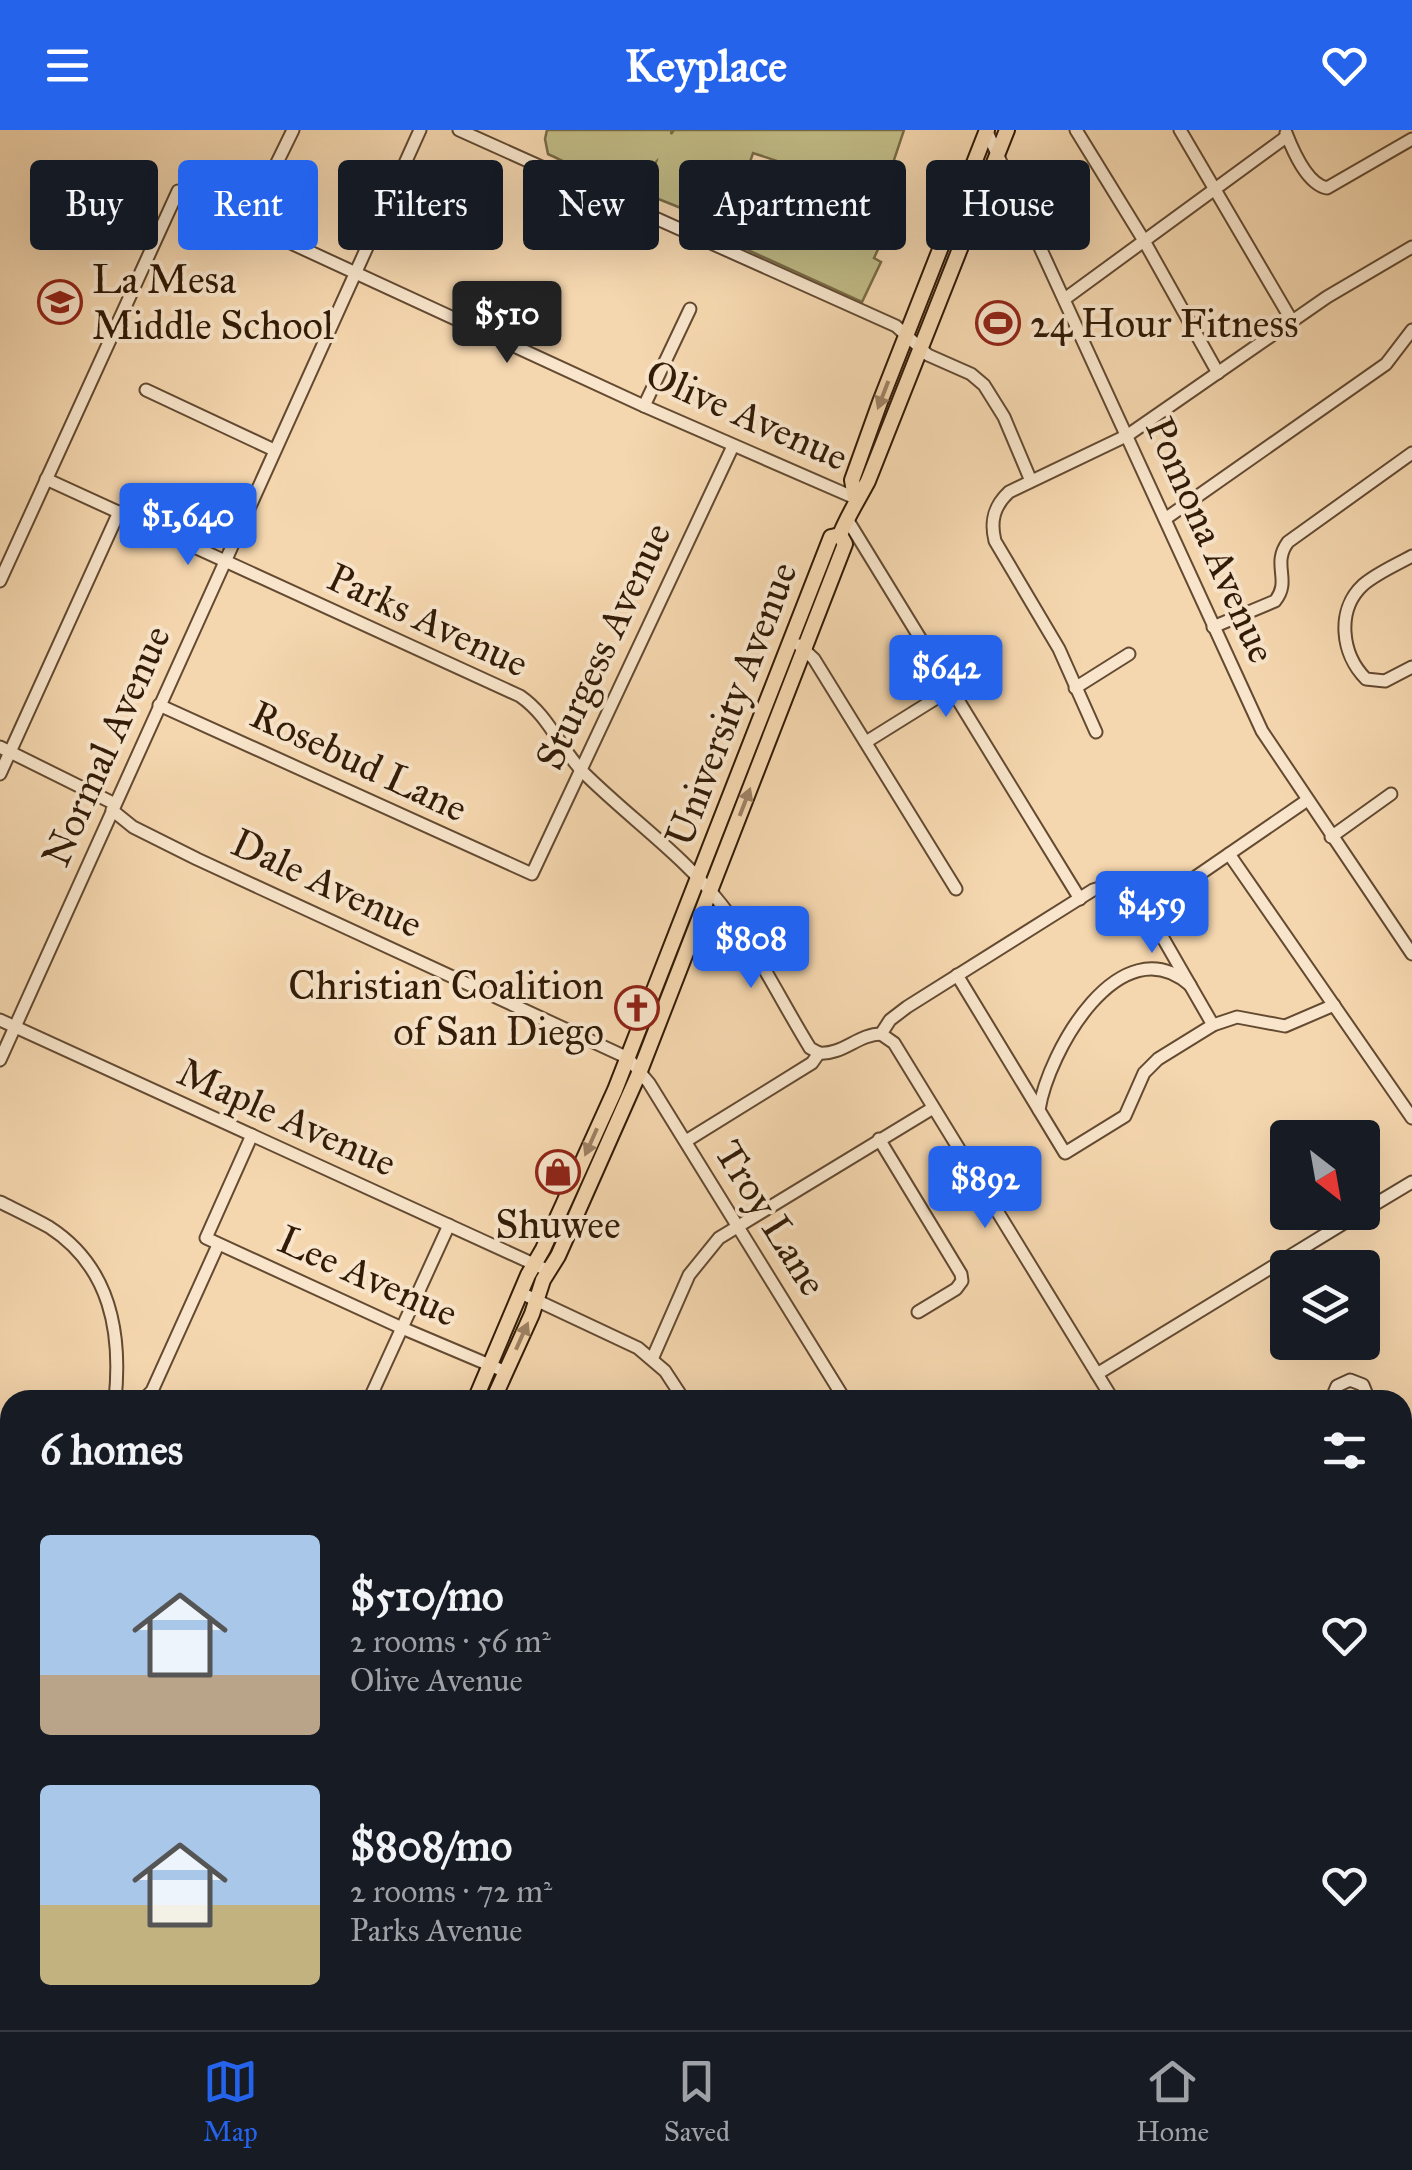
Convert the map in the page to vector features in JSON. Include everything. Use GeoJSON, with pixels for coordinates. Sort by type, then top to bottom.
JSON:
{"type":"FeatureCollection","features":[{"type":"Feature","properties":{"kind":"main road","name":"University Avenue"},"geometry":{"type":"LineString","coordinates":[[840,535],[855,498],[868,482],[1007,130]]}},
{"type":"Feature","properties":{"kind":"main road","name":"University Avenue"},"geometry":{"type":"LineString","coordinates":[[855,498],[852,480],[987,131]]}},
{"type":"Feature","properties":{"kind":"main road","name":"University Avenue"},"geometry":{"type":"LineString","coordinates":[[529,1297],[533,1264],[628,1058],[831,537],[840,535]]}},
{"type":"Feature","properties":{"kind":"main road","name":"University Avenue"},"geometry":{"type":"LineString","coordinates":[[490,1390],[529,1297],[549,1271],[640,1070],[845,544],[840,535]]}},
{"type":"Feature","properties":{"kind":"street"},"geometry":{"type":"LineString","coordinates":[[278,160],[293,130]]}},
{"type":"Feature","properties":{"kind":"street","name":"Normal Avenue"},"geometry":{"type":"LineString","coordinates":[[0,1060],[420,130]]}},
{"type":"Feature","properties":{"kind":"street"},"geometry":{"type":"LineString","coordinates":[[460,130],[906,333],[928,355],[970,374],[984,385],[1004,417],[1031,481]]}},
{"type":"Feature","properties":{"kind":"street"},"geometry":{"type":"LineString","coordinates":[[1076,130],[1218,373]]}},
{"type":"Feature","properties":{"kind":"street"},"geometry":{"type":"LineString","coordinates":[[1180,130],[1292,321]]}},
{"type":"Feature","properties":{"kind":"street","name":"Pomona Avenue"},"geometry":{"type":"LineString","coordinates":[[987,131],[1262,731],[1412,954]]}},
{"type":"Feature","properties":{"kind":"street"},"geometry":{"type":"LineString","coordinates":[[1066,298],[1286,133],[1313,182],[1326,188],[1412,139]]}},
{"type":"Feature","properties":{"kind":"street","name":"Olive Avenue"},"geometry":{"type":"LineString","coordinates":[[46,478],[178,190]]}},
{"type":"Feature","properties":{"kind":"street"},"geometry":{"type":"LineString","coordinates":[[1096,732],[1059,649],[993,535],[993,516],[1001,500],[1031,481],[1128,435],[1292,321],[1412,247]]}},
{"type":"Feature","properties":{"kind":"street","name":"Olive Avenue"},"geometry":{"type":"LineString","coordinates":[[308,250],[644,406],[855,498]]}},
{"type":"Feature","properties":{"kind":"street"},"geometry":{"type":"LineString","coordinates":[[644,406],[690,309]]}},
{"type":"Feature","properties":{"kind":"street"},"geometry":{"type":"LineString","coordinates":[[1166,519],[1386,364],[1412,330]]}},
{"type":"Feature","properties":{"kind":"street"},"geometry":{"type":"LineString","coordinates":[[146,390],[274,450]]}},
{"type":"Feature","properties":{"kind":"street","name":"Sturgess Avenue"},"geometry":{"type":"LineString","coordinates":[[532,874],[733,446]]}},
{"type":"Feature","properties":{"kind":"street"},"geometry":{"type":"LineString","coordinates":[[1214,627],[1276,600],[1284,584],[1278,562],[1288,542],[1412,453]]}},
{"type":"Feature","properties":{"kind":"street"},"geometry":{"type":"LineString","coordinates":[[0,581],[46,478]]}},
{"type":"Feature","properties":{"kind":"street","name":"Parks Avenue"},"geometry":{"type":"LineString","coordinates":[[46,478],[520,696],[546,719],[581,770],[699,878],[730,917],[810,1048],[818,1052]]}},
{"type":"Feature","properties":{"kind":"street"},"geometry":{"type":"LineString","coordinates":[[0,774],[5,749],[118,512]]}},
{"type":"Feature","properties":{"kind":"street","name":"Olive Avenue"},"geometry":{"type":"LineString","coordinates":[[847,519],[1080,898]]}},
{"type":"Feature","properties":{"kind":"street"},"geometry":{"type":"LineString","coordinates":[[1412,556],[1368,581],[1356,593],[1346,615],[1348,649],[1363,676],[1374,682],[1390,680],[1412,666]]}},
{"type":"Feature","properties":{"kind":"street"},"geometry":{"type":"LineString","coordinates":[[791,640],[804,649],[866,742],[956,889]]}},
{"type":"Feature","properties":{"kind":"street"},"geometry":{"type":"LineString","coordinates":[[1075,688],[1129,654]]}},
{"type":"Feature","properties":{"kind":"street"},"geometry":{"type":"LineString","coordinates":[[866,742],[952,689]]}},
{"type":"Feature","properties":{"kind":"street","name":"Rosebud Lane"},"geometry":{"type":"LineString","coordinates":[[159,705],[532,874]]}},
{"type":"Feature","properties":{"kind":"street","name":"Dale Avenue"},"geometry":{"type":"LineString","coordinates":[[5,749],[114,807],[132,827],[628,1058]]}},
{"type":"Feature","properties":{"kind":"street"},"geometry":{"type":"LineString","coordinates":[[1331,837],[1392,794]]}},
{"type":"Feature","properties":{"kind":"street"},"geometry":{"type":"LineString","coordinates":[[1149,909],[1306,801]]}},
{"type":"Feature","properties":{"kind":"street"},"geometry":{"type":"LineString","coordinates":[[1229,854],[1412,1118]]}},
{"type":"Feature","properties":{"kind":"street"},"geometry":{"type":"LineString","coordinates":[[881,1034],[890,1020],[957,975],[1080,898],[1108,885],[1123,886],[1137,893],[1213,1024]]}},
{"type":"Feature","properties":{"kind":"street"},"geometry":{"type":"LineString","coordinates":[[1039,1110],[1052,1063],[1097,997],[1117,978],[1134,970],[1151,969],[1172,972],[1194,987]]}},
{"type":"Feature","properties":{"kind":"street"},"geometry":{"type":"LineString","coordinates":[[957,975],[1065,1153],[1125,1116],[1144,1073],[1213,1024],[1237,1017],[1285,1026],[1334,1005]]}},
{"type":"Feature","properties":{"kind":"street","name":"Maple Avenue"},"geometry":{"type":"LineString","coordinates":[[0,1020],[549,1271]]}},
{"type":"Feature","properties":{"kind":"street"},"geometry":{"type":"LineString","coordinates":[[686,1142],[812,1062],[818,1052],[833,1053],[869,1035],[881,1034],[894,1042],[1107,1390]]}},
{"type":"Feature","properties":{"kind":"street","name":"Troy Lane"},"geometry":{"type":"LineString","coordinates":[[628,1058],[640,1070],[686,1142],[839,1390]]}},
{"type":"Feature","properties":{"kind":"street"},"geometry":{"type":"LineString","coordinates":[[652,1357],[692,1269],[720,1238],[932,1108]]}},
{"type":"Feature","properties":{"kind":"street"},"geometry":{"type":"LineString","coordinates":[[152,1390],[218,1245],[206,1238],[252,1134]]}},
{"type":"Feature","properties":{"kind":"street"},"geometry":{"type":"LineString","coordinates":[[879,1140],[961,1274],[962,1281],[956,1290],[918,1312]]}},
{"type":"Feature","properties":{"kind":"street"},"geometry":{"type":"LineString","coordinates":[[1380,1201],[1412,1182]]}},
{"type":"Feature","properties":{"kind":"street"},"geometry":{"type":"LineString","coordinates":[[0,1202],[61,1237],[86,1262],[101,1286],[117,1340],[116,1390]]}},
{"type":"Feature","properties":{"kind":"street"},"geometry":{"type":"LineString","coordinates":[[374,1390],[450,1225]]}},
{"type":"Feature","properties":{"kind":"street"},"geometry":{"type":"LineString","coordinates":[[1097,1374],[1333,1230]]}},
{"type":"Feature","properties":{"kind":"street","name":"Lee Avenue"},"geometry":{"type":"LineString","coordinates":[[218,1245],[498,1369]]}},
{"type":"Feature","properties":{"kind":"street"},"geometry":{"type":"LineString","coordinates":[[529,1297],[652,1357],[677,1390]]}},
{"type":"Feature","properties":{"kind":"street"},"geometry":{"type":"LineString","coordinates":[[1335,1390],[1350,1380],[1363,1385],[1365,1390]]}},
{"type":"Feature","properties":{"kind":"shaded area"},"geometry":{"type":"Polygon","coordinates":[[[547,130],[672,130],[671,134],[674,130],[904,130],[894,160],[774,160],[753,153],[751,160],[679,160],[679,207],[659,199],[659,160],[561,160],[548,154],[547,130]]]}},
{"type":"Feature","properties":{"kind":"shaded area"},"geometry":{"type":"Polygon","coordinates":[[[748,250],[878,250],[874,258],[881,262],[862,302],[748,250]]]}},
{"type":"Feature","properties":{"kind":"place","name":"La Mesa Middle School"},"geometry":{"type":"Point","coordinates":[60,302]}},
{"type":"Feature","properties":{"kind":"place","name":"24 Hour Fitness"},"geometry":{"type":"Point","coordinates":[998,323]}},
{"type":"Feature","properties":{"kind":"place","name":"Christian Coalition of San Diego"},"geometry":{"type":"Point","coordinates":[637,1008]}},
{"type":"Feature","properties":{"kind":"place","name":"Shuwee"},"geometry":{"type":"Point","coordinates":[558,1172]}}]}
